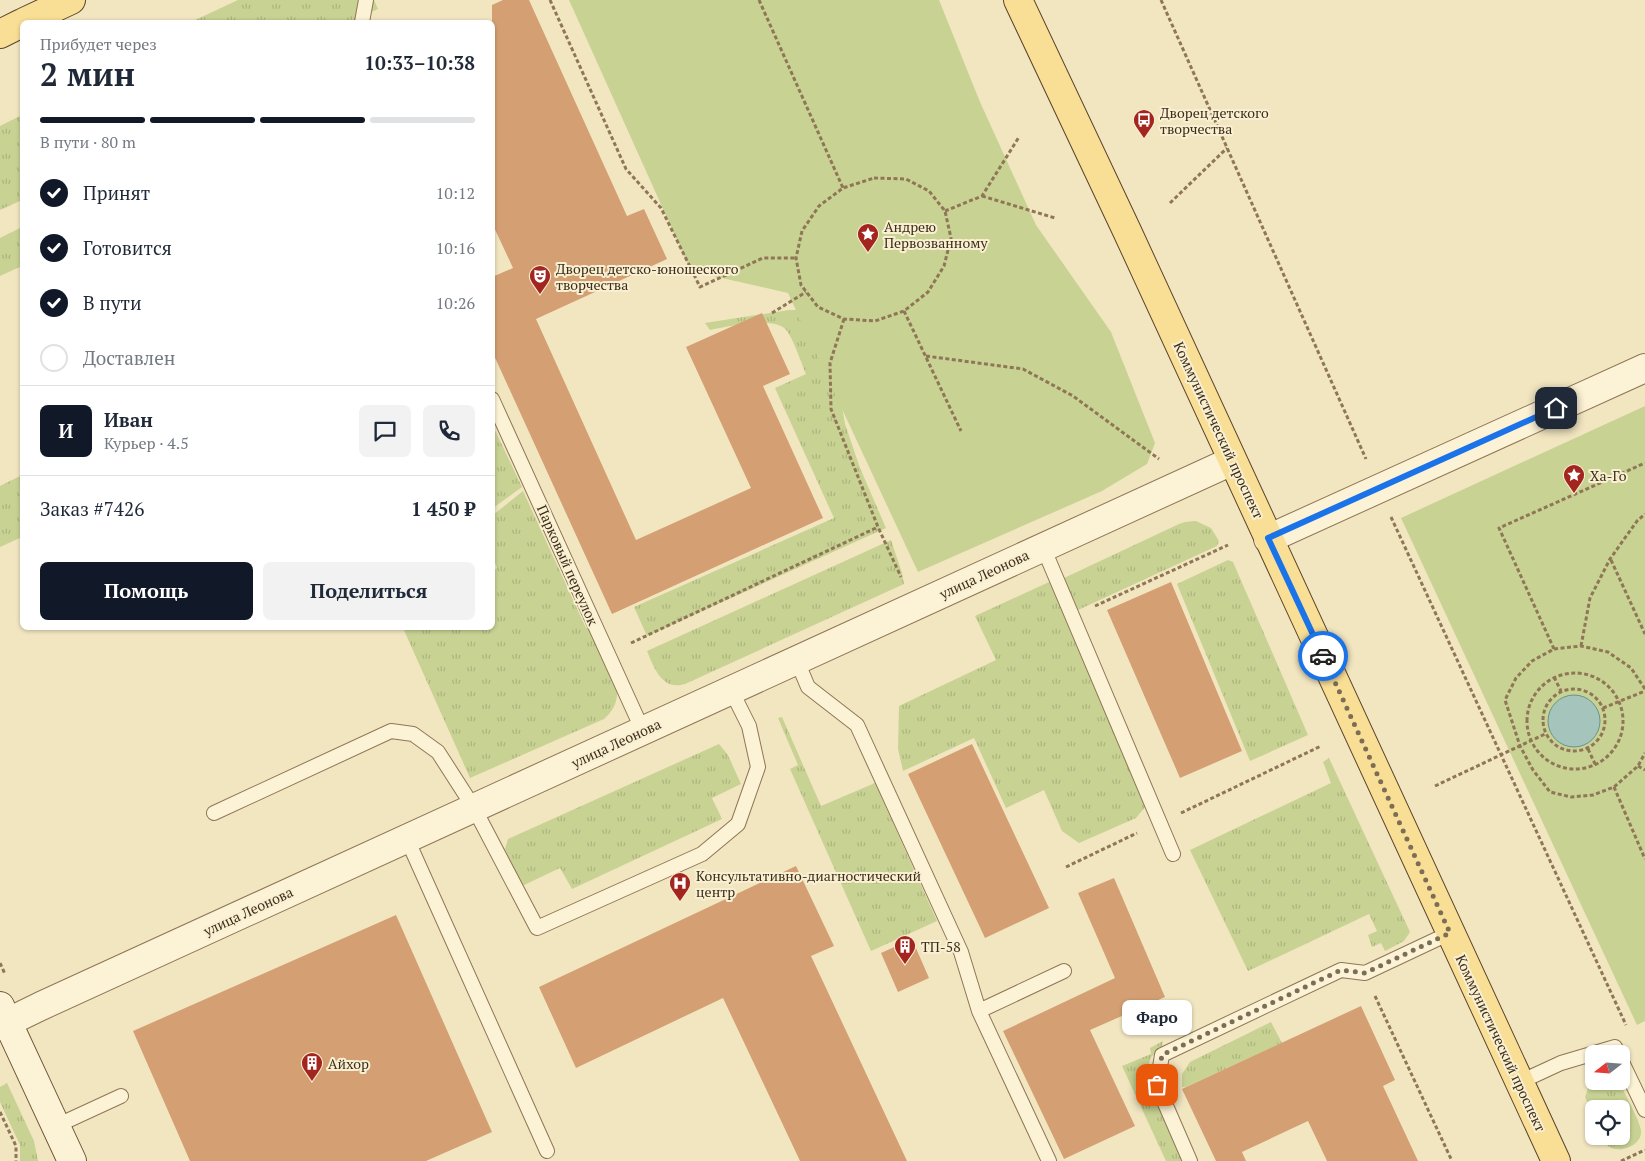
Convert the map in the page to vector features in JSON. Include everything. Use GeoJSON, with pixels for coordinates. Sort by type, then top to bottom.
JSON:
{"type":"FeatureCollection","features":[{"type":"Feature","properties":{"kind":"main road"},"geometry":{"type":"LineString","coordinates":[[29,20],[71,0]]}},
{"type":"Feature","properties":{"kind":"main road","name":"Коммунистический проспект"},"geometry":{"type":"LineString","coordinates":[[1018,0],[1556,1161]]}},
{"type":"Feature","properties":{"kind":"main road"},"geometry":{"type":"LineString","coordinates":[[0,34],[20,24]]}},
{"type":"Feature","properties":{"kind":"street"},"geometry":{"type":"LineString","coordinates":[[1268,538],[1645,368]]}},
{"type":"Feature","properties":{"kind":"street","name":"улица Леонова"},"geometry":{"type":"LineString","coordinates":[[3,1018],[407,839],[1232,460]]}},
{"type":"Feature","properties":{"kind":"street"},"geometry":{"type":"LineString","coordinates":[[3,1018],[72,1161]]}},
{"type":"Feature","properties":{"kind":"lane"},"geometry":{"type":"LineString","coordinates":[[362,20],[366,0]]}},
{"type":"Feature","properties":{"kind":"lane","name":"Парковый переулок"},"geometry":{"type":"LineString","coordinates":[[495,406],[643,731]]}},
{"type":"Feature","properties":{"kind":"lane"},"geometry":{"type":"LineString","coordinates":[[1043,547],[1173,854]]}},
{"type":"Feature","properties":{"kind":"lane"},"geometry":{"type":"LineString","coordinates":[[797,661],[808,688],[857,725],[961,952],[979,1011],[1049,1161]]}},
{"type":"Feature","properties":{"kind":"lane"},"geometry":{"type":"LineString","coordinates":[[214,813],[391,731],[413,734],[438,752],[474,808],[537,928],[702,854],[738,824],[758,767],[749,726],[731,690]]}},
{"type":"Feature","properties":{"kind":"lane"},"geometry":{"type":"LineString","coordinates":[[407,839],[547,1151]]}},
{"type":"Feature","properties":{"kind":"lane"},"geometry":{"type":"LineString","coordinates":[[1190,1161],[1157,1085],[1162,1055],[1341,970],[1365,973],[1450,933]]}},
{"type":"Feature","properties":{"kind":"lane"},"geometry":{"type":"LineString","coordinates":[[979,1011],[1064,971]]}},
{"type":"Feature","properties":{"kind":"lane"},"geometry":{"type":"LineString","coordinates":[[1520,1082],[1561,1063],[1585,1056]]}},
{"type":"Feature","properties":{"kind":"lane"},"geometry":{"type":"LineString","coordinates":[[1630,1079],[1645,1110]]}},
{"type":"Feature","properties":{"kind":"lane"},"geometry":{"type":"LineString","coordinates":[[56,1126],[121,1096]]}},
{"type":"Feature","properties":{"kind":"path"},"geometry":{"type":"LineString","coordinates":[[550,0],[626,170],[661,208],[700,287],[763,258],[796,258]]}},
{"type":"Feature","properties":{"kind":"path"},"geometry":{"type":"LineString","coordinates":[[759,0],[843,188]]}},
{"type":"Feature","properties":{"kind":"path"},"geometry":{"type":"LineString","coordinates":[[1161,0],[1365,457]]}},
{"type":"Feature","properties":{"kind":"path"},"geometry":{"type":"LineString","coordinates":[[945,211],[982,196],[1019,138]]}},
{"type":"Feature","properties":{"kind":"path"},"geometry":{"type":"LineString","coordinates":[[1170,203],[1227,148]]}},
{"type":"Feature","properties":{"kind":"path"},"geometry":{"type":"LineString","coordinates":[[874,178],[906,179],[929,191],[945,211],[951,238],[944,266],[928,292],[904,311],[874,321],[844,319],[818,307],[801,285],[796,258],[802,231],[819,206],[843,188],[874,178]]}},
{"type":"Feature","properties":{"kind":"path"},"geometry":{"type":"LineString","coordinates":[[982,196],[1055,218]]}},
{"type":"Feature","properties":{"kind":"path"},"geometry":{"type":"LineString","coordinates":[[772,313],[806,292]]}},
{"type":"Feature","properties":{"kind":"path"},"geometry":{"type":"LineString","coordinates":[[904,311],[962,431]]}},
{"type":"Feature","properties":{"kind":"path"},"geometry":{"type":"LineString","coordinates":[[844,319],[830,363],[831,409],[878,527],[902,579]]}},
{"type":"Feature","properties":{"kind":"path"},"geometry":{"type":"LineString","coordinates":[[926,356],[1023,369],[1073,396],[1163,462]]}},
{"type":"Feature","properties":{"kind":"path"},"geometry":{"type":"LineString","coordinates":[[1554,649],[1500,528],[1645,463]]}},
{"type":"Feature","properties":{"kind":"path"},"geometry":{"type":"LineString","coordinates":[[1390,514],[1628,1030]]}},
{"type":"Feature","properties":{"kind":"path"},"geometry":{"type":"LineString","coordinates":[[1581,646],[1590,598],[1610,559],[1637,521],[1645,514]]}},
{"type":"Feature","properties":{"kind":"path"},"geometry":{"type":"LineString","coordinates":[[608,654],[878,527]]}},
{"type":"Feature","properties":{"kind":"path"},"geometry":{"type":"LineString","coordinates":[[1072,617],[1228,545]]}},
{"type":"Feature","properties":{"kind":"path"},"geometry":{"type":"LineString","coordinates":[[1610,559],[1645,634]]}},
{"type":"Feature","properties":{"kind":"path"},"geometry":{"type":"LineString","coordinates":[[1603,708],[1645,690],[1631,668],[1608,652],[1581,646],[1554,649],[1532,661],[1516,678],[1505,700],[1520,746],[1533,770],[1550,792],[1571,797],[1594,795],[1614,787],[1638,766],[1645,752]]}},
{"type":"Feature","properties":{"kind":"path"},"geometry":{"type":"LineString","coordinates":[[1573,672],[1592,675],[1609,685],[1620,701],[1624,720],[1621,738],[1611,754],[1596,766],[1577,770],[1559,767],[1542,757],[1530,741],[1527,723],[1530,704],[1539,688],[1554,677],[1573,672]]}},
{"type":"Feature","properties":{"kind":"path"},"geometry":{"type":"LineString","coordinates":[[1554,677],[1561,691]]}},
{"type":"Feature","properties":{"kind":"path"},"geometry":{"type":"LineString","coordinates":[[1573,689],[1585,691],[1596,698],[1603,708],[1606,720],[1604,732],[1598,742],[1588,749],[1576,752],[1564,750],[1553,744],[1546,734],[1542,722],[1544,710],[1551,699],[1561,691],[1573,689]]}},
{"type":"Feature","properties":{"kind":"path"},"geometry":{"type":"LineString","coordinates":[[1435,786],[1546,734]]}},
{"type":"Feature","properties":{"kind":"path"},"geometry":{"type":"LineString","coordinates":[[1066,867],[1321,746]]}},
{"type":"Feature","properties":{"kind":"path"},"geometry":{"type":"LineString","coordinates":[[1588,749],[1596,766]]}},
{"type":"Feature","properties":{"kind":"path"},"geometry":{"type":"LineString","coordinates":[[1638,766],[1645,770]]}},
{"type":"Feature","properties":{"kind":"path"},"geometry":{"type":"LineString","coordinates":[[1614,787],[1645,859]]}},
{"type":"Feature","properties":{"kind":"path"},"geometry":{"type":"LineString","coordinates":[[1365,973],[1452,1161]]}},
{"type":"Feature","properties":{"kind":"path"},"geometry":{"type":"LineString","coordinates":[[0,1112],[16,1146],[16,1161]]}},
{"type":"Feature","properties":{"kind":"path"},"geometry":{"type":"LineString","coordinates":[[1621,1161],[1645,1150]]}},
{"type":"Feature","properties":{"kind":"green space"},"geometry":{"type":"Polygon","coordinates":[[[238,0],[374,0],[378,9],[354,20],[195,20],[238,0]]]}},
{"type":"Feature","properties":{"kind":"green space"},"geometry":{"type":"Polygon","coordinates":[[[569,0],[939,0],[980,102],[1036,225],[1111,332],[1155,443],[1147,464],[1102,491],[918,572],[788,293],[691,271],[569,0]]]}},
{"type":"Feature","properties":{"kind":"green space"},"geometry":{"type":"Polygon","coordinates":[[[20,116],[20,201],[0,210],[0,126],[20,116]]]}},
{"type":"Feature","properties":{"kind":"green space"},"geometry":{"type":"Polygon","coordinates":[[[20,228],[20,267],[0,276],[0,238],[20,228]]]}},
{"type":"Feature","properties":{"kind":"green space"},"geometry":{"type":"Polygon","coordinates":[[[798,310],[835,364],[845,424],[860,468],[886,528],[647,636],[634,607],[834,518],[775,388],[806,374],[787,331],[781,326],[762,323],[750,323],[710,330],[705,323],[798,310]]]}},
{"type":"Feature","properties":{"kind":"green space"},"geometry":{"type":"Polygon","coordinates":[[[1645,406],[1645,1021],[1637,1025],[1401,518],[1645,406]]]}},
{"type":"Feature","properties":{"kind":"green space"},"geometry":{"type":"Polygon","coordinates":[[[495,430],[522,487],[495,507],[495,430]]]}},
{"type":"Feature","properties":{"kind":"green space"},"geometry":{"type":"Polygon","coordinates":[[[20,476],[20,538],[0,547],[0,486],[20,476]]]}},
{"type":"Feature","properties":{"kind":"green space"},"geometry":{"type":"Polygon","coordinates":[[[523,491],[586,628],[590,626],[617,688],[617,697],[613,709],[604,719],[470,778],[404,630],[495,630],[495,570],[497,568],[495,563],[495,513],[523,491]]]}},
{"type":"Feature","properties":{"kind":"green space"},"geometry":{"type":"Polygon","coordinates":[[[1196,521],[1211,528],[1219,541],[1217,546],[1078,610],[1064,578],[1179,524],[1196,521]]]}},
{"type":"Feature","properties":{"kind":"green space"},"geometry":{"type":"Polygon","coordinates":[[[891,540],[904,584],[685,684],[670,684],[656,671],[647,651],[891,540]]]}},
{"type":"Feature","properties":{"kind":"green space"},"geometry":{"type":"Polygon","coordinates":[[[1228,560],[1233,562],[1308,735],[1250,761],[1177,584],[1228,560]]]}},
{"type":"Feature","properties":{"kind":"green space"},"geometry":{"type":"Polygon","coordinates":[[[1049,582],[1054,588],[1146,806],[1136,818],[1079,843],[1062,831],[1044,790],[1006,808],[974,738],[903,771],[898,749],[899,706],[996,660],[975,616],[1049,582]]]}},
{"type":"Feature","properties":{"kind":"green space"},"geometry":{"type":"Polygon","coordinates":[[[782,717],[821,806],[875,783],[937,921],[871,951],[790,769],[798,765],[778,718],[782,717]]]}},
{"type":"Feature","properties":{"kind":"green space"},"geometry":{"type":"Polygon","coordinates":[[[719,744],[728,755],[741,784],[712,798],[722,819],[572,889],[560,868],[522,886],[505,849],[508,839],[719,744]]]}},
{"type":"Feature","properties":{"kind":"green space"},"geometry":{"type":"Polygon","coordinates":[[[1329,758],[1410,932],[1404,941],[1385,951],[1381,943],[1372,947],[1368,935],[1377,931],[1369,914],[1248,971],[1190,850],[1331,783],[1323,762],[1329,758]]]}},
{"type":"Feature","properties":{"kind":"green space"},"geometry":{"type":"Polygon","coordinates":[[[1271,1022],[1282,1043],[1186,1087],[1182,1087],[1182,1074],[1190,1062],[1271,1022]]]}},
{"type":"Feature","properties":{"kind":"green space"},"geometry":{"type":"Polygon","coordinates":[[[1163,1041],[1161,1050],[1154,1054],[1150,1060],[1151,1081],[1162,1110],[1186,1161],[1166,1161],[1122,1066],[1151,1054],[1150,1048],[1163,1041]]]}},
{"type":"Feature","properties":{"kind":"green space"},"geometry":{"type":"Polygon","coordinates":[[[7,1083],[34,1141],[38,1161],[20,1161],[20,1145],[0,1102],[0,1087],[7,1083]]]}},
{"type":"Feature","properties":{"kind":"green space"},"geometry":{"type":"Polygon","coordinates":[[[1588,1090],[1623,1090],[1628,1100],[1586,1100],[1585,1097],[1588,1090]]]}},
{"type":"Feature","properties":{"kind":"green space"},"geometry":{"type":"Polygon","coordinates":[[[1630,1104],[1640,1126],[1641,1131],[1638,1141],[1624,1149],[1608,1146],[1630,1145],[1630,1104]]]}},
{"type":"Feature","properties":{"kind":"water"},"geometry":{"type":"Polygon","coordinates":[[[1569,695],[1579,695],[1593,702],[1600,716],[1600,726],[1593,740],[1579,747],[1569,747],[1559,743],[1552,736],[1548,726],[1548,716],[1552,706],[1559,699],[1569,695]]]}},
{"type":"Feature","properties":{"kind":"building","name":"Дворец детско-юношеского творчества"},"geometry":{"type":"Polygon","coordinates":[[[503,0],[529,0],[627,216],[644,209],[667,259],[536,319],[636,540],[751,488],[686,347],[762,313],[790,374],[763,386],[823,518],[612,614],[495,358],[495,276],[513,268],[495,229],[495,20],[492,20],[492,5],[503,0]]]}},
{"type":"Feature","properties":{"kind":"building"},"geometry":{"type":"Polygon","coordinates":[[[1171,582],[1242,751],[1180,778],[1107,610],[1171,582]]]}},
{"type":"Feature","properties":{"kind":"building"},"geometry":{"type":"Polygon","coordinates":[[[972,744],[1049,908],[985,938],[908,774],[972,744]]]}},
{"type":"Feature","properties":{"kind":"building"},"geometry":{"type":"Polygon","coordinates":[[[796,866],[834,946],[811,956],[907,1161],[800,1161],[723,998],[576,1068],[539,987],[796,866]]]}},
{"type":"Feature","properties":{"kind":"building"},"geometry":{"type":"Polygon","coordinates":[[[1114,878],[1165,997],[1090,1030],[1135,1126],[1064,1159],[1003,1031],[1115,978],[1078,893],[1114,878]]]}},
{"type":"Feature","properties":{"kind":"building","name":"Айхор"},"geometry":{"type":"Polygon","coordinates":[[[396,915],[492,1132],[426,1161],[190,1161],[133,1031],[396,915]]]}},
{"type":"Feature","properties":{"kind":"building","name":"ТП-58"},"geometry":{"type":"Polygon","coordinates":[[[912,939],[929,978],[898,992],[881,953],[912,939]]]}},
{"type":"Feature","properties":{"kind":"building"},"geometry":{"type":"Polygon","coordinates":[[[1361,1006],[1395,1080],[1383,1086],[1418,1161],[1327,1161],[1308,1121],[1242,1152],[1246,1161],[1216,1161],[1182,1089],[1361,1006]]]}},
{"type":"Feature","properties":{"kind":"way so far"},"geometry":{"type":"LineString","coordinates":[[1157,1085],[1162,1055],[1341,970],[1365,973],[1450,933],[1323,656]]}},
{"type":"Feature","properties":{"kind":"place","name":"Дворец детского творчества"},"geometry":{"type":"Point","coordinates":[1144,139]}},
{"type":"Feature","properties":{"kind":"place","name":"Андрею Первозванному"},"geometry":{"type":"Point","coordinates":[868,253]}},
{"type":"Feature","properties":{"kind":"place","name":"Дворец детско-юношеского творчества"},"geometry":{"type":"Point","coordinates":[540,295]}},
{"type":"Feature","properties":{"kind":"place","name":"Ха-Го"},"geometry":{"type":"Point","coordinates":[1574,494]}},
{"type":"Feature","properties":{"kind":"place","name":"Консультативно-диагностический центр"},"geometry":{"type":"Point","coordinates":[680,902]}},
{"type":"Feature","properties":{"kind":"place","name":"ТП-58"},"geometry":{"type":"Point","coordinates":[905,965]}},
{"type":"Feature","properties":{"kind":"place","name":"Айхор"},"geometry":{"type":"Point","coordinates":[312,1082]}},
{"type":"Feature","properties":{"kind":"place","name":"Фаро"},"geometry":{"type":"Point","coordinates":[1157,1085]}},
{"type":"Feature","properties":{"kind":"route"},"geometry":{"type":"LineString","coordinates":[[1323,656],[1268,538],[1556,408]]}}]}
